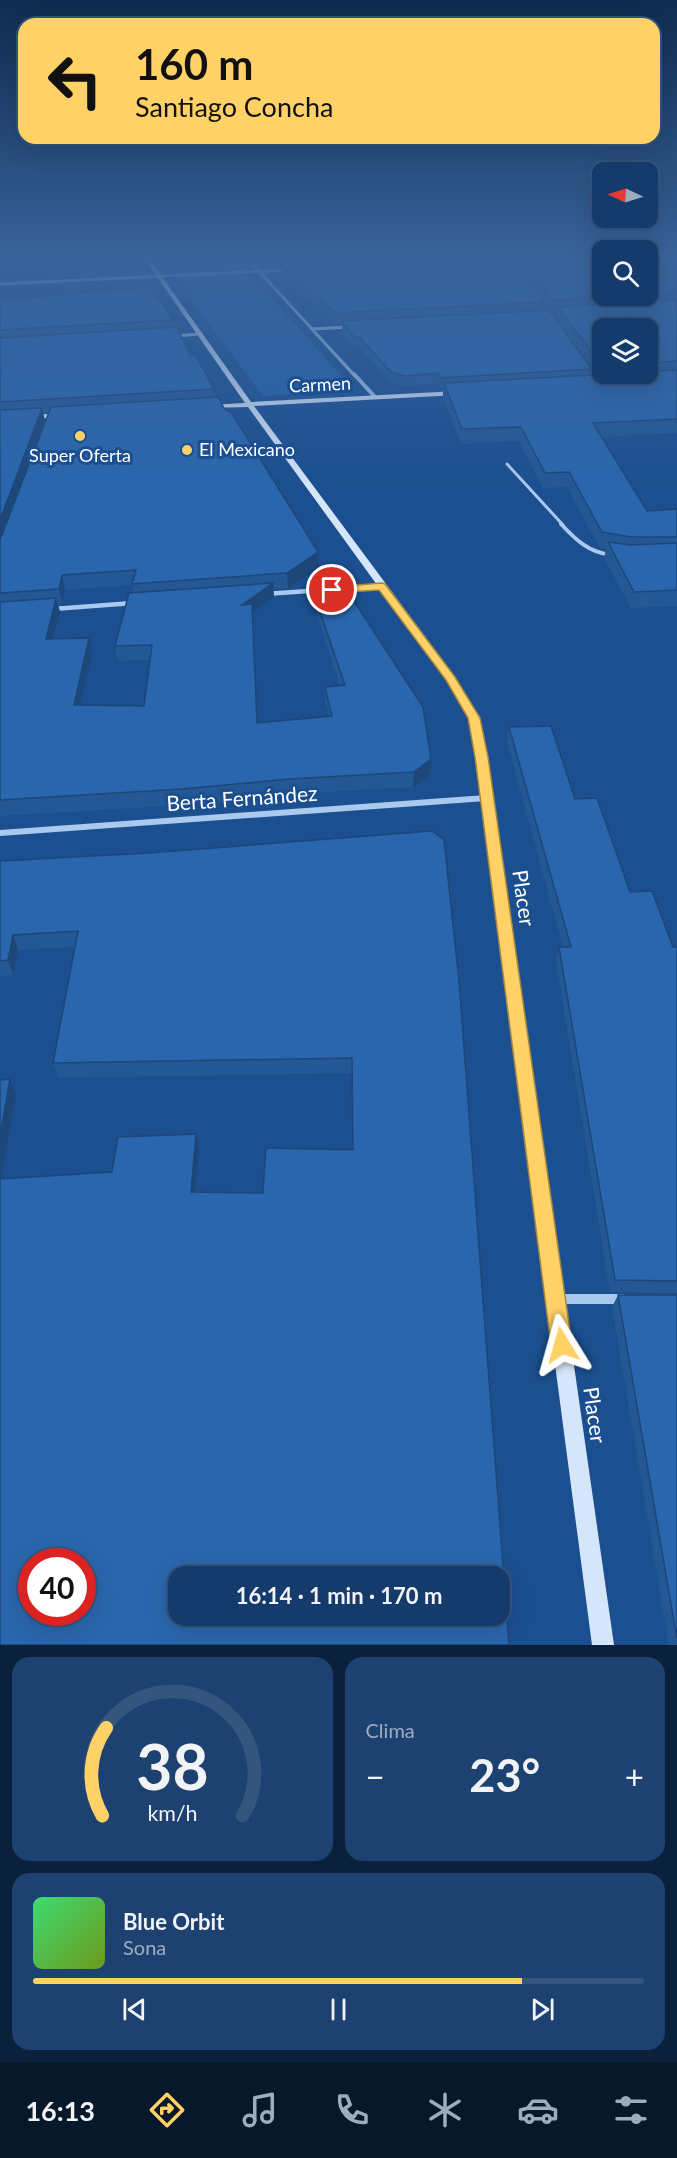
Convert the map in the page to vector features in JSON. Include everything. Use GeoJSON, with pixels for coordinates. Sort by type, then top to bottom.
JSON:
{"type":"FeatureCollection","features":[{"type":"Feature","properties":{"kind":"street"},"geometry":{"type":"LineString","coordinates":[[174,336],[200,334]]}},
{"type":"Feature","properties":{"kind":"street","name":"Placer"},"geometry":{"type":"LineString","coordinates":[[200,334],[451,679],[474,718],[603,1645]]}},
{"type":"Feature","properties":{"kind":"street"},"geometry":{"type":"LineString","coordinates":[[316,334],[375,398]]}},
{"type":"Feature","properties":{"kind":"street","name":"Carmen"},"geometry":{"type":"LineString","coordinates":[[196,407],[469,392]]}},
{"type":"Feature","properties":{"kind":"street"},"geometry":{"type":"LineString","coordinates":[[0,418],[50,419],[74,414]]}},
{"type":"Feature","properties":{"kind":"street"},"geometry":{"type":"LineString","coordinates":[[261,595],[382,586]]}},
{"type":"Feature","properties":{"kind":"street"},"geometry":{"type":"LineString","coordinates":[[47,609],[142,603]]}},
{"type":"Feature","properties":{"kind":"street","name":"Berta Fernández"},"geometry":{"type":"LineString","coordinates":[[0,832],[486,798]]}},
{"type":"Feature","properties":{"kind":"street"},"geometry":{"type":"LineString","coordinates":[[555,1299],[633,1299]]}},
{"type":"Feature","properties":{"kind":"lane"},"geometry":{"type":"LineString","coordinates":[[507,464],[579,543],[597,553],[617,556]]}},
{"type":"Feature","properties":{"kind":"shaded area"},"geometry":{"type":"Polygon","coordinates":[[[216,334],[304,334],[355,391],[263,396],[216,334]]]}},
{"type":"Feature","properties":{"kind":"building"},"geometry":{"type":"Polygon","coordinates":[[[68,334],[180,334],[190,355],[195,354],[214,389],[0,402],[0,338],[68,334]]]}},
{"type":"Feature","properties":{"kind":"building"},"geometry":{"type":"Polygon","coordinates":[[[352,334],[566,334],[592,369],[440,378],[438,373],[405,376],[391,372],[359,337],[354,337],[352,334]]]}},
{"type":"Feature","properties":{"kind":"building"},"geometry":{"type":"Polygon","coordinates":[[[578,334],[592,334],[592,353],[578,334]]]}},
{"type":"Feature","properties":{"kind":"building"},"geometry":{"type":"Polygon","coordinates":[[[658,334],[677,334],[677,361],[658,362],[658,334]]]}},
{"type":"Feature","properties":{"kind":"building"},"geometry":{"type":"Polygon","coordinates":[[[677,370],[677,419],[593,423],[647,511],[677,509],[677,537],[631,537],[602,532],[569,472],[545,473],[521,427],[462,429],[444,383],[592,375],[592,384],[658,384],[658,371],[677,370]]]}},
{"type":"Feature","properties":{"kind":"building"},"geometry":{"type":"Polygon","coordinates":[[[218,397],[225,410],[231,412],[318,552],[287,573],[132,584],[136,570],[62,575],[59,589],[0,593],[0,540],[51,407],[218,397]]]}},
{"type":"Feature","properties":{"kind":"building"},"geometry":{"type":"Polygon","coordinates":[[[42,408],[0,520],[0,410],[42,408]]]}},
{"type":"Feature","properties":{"kind":"building"},"geometry":{"type":"Polygon","coordinates":[[[608,542],[631,545],[677,543],[677,590],[634,592],[608,542]]]}},
{"type":"Feature","properties":{"kind":"building"},"geometry":{"type":"Polygon","coordinates":[[[273,583],[242,605],[252,604],[257,723],[332,716],[325,687],[345,685],[316,600],[352,598],[423,707],[431,759],[414,772],[0,800],[0,602],[56,598],[46,639],[89,638],[74,705],[144,706],[152,645],[115,646],[129,593],[273,583]]]}},
{"type":"Feature","properties":{"kind":"building"},"geometry":{"type":"Polygon","coordinates":[[[551,726],[575,799],[597,798],[630,892],[652,891],[673,947],[677,947],[677,1281],[615,1280],[559,947],[571,947],[509,727],[551,726]]]}},
{"type":"Feature","properties":{"kind":"building"},"geometry":{"type":"Polygon","coordinates":[[[432,831],[444,840],[459,981],[503,1566],[168,1566],[168,1626],[508,1626],[509,1645],[0,1645],[0,1179],[112,1172],[118,1137],[196,1134],[191,1192],[263,1193],[266,1148],[353,1150],[352,1058],[53,1063],[78,931],[13,935],[8,960],[0,961],[0,861],[149,853],[432,831]]]}},
{"type":"Feature","properties":{"kind":"building"},"geometry":{"type":"Polygon","coordinates":[[[10,1079],[0,1136],[0,1080],[10,1079]]]}},
{"type":"Feature","properties":{"kind":"building"},"geometry":{"type":"Polygon","coordinates":[[[618,1295],[677,1295],[677,1639],[618,1295]]]}},
{"type":"Feature","properties":{"kind":"place","name":"Super Oferta"},"geometry":{"type":"Point","coordinates":[80,436]}},
{"type":"Feature","properties":{"kind":"place","name":"El Mexicano"},"geometry":{"type":"Point","coordinates":[187,450]}},
{"type":"Feature","properties":{"kind":"route"},"geometry":{"type":"LineString","coordinates":[[332,590],[382,586],[451,679],[474,718],[562,1345]]}}]}
